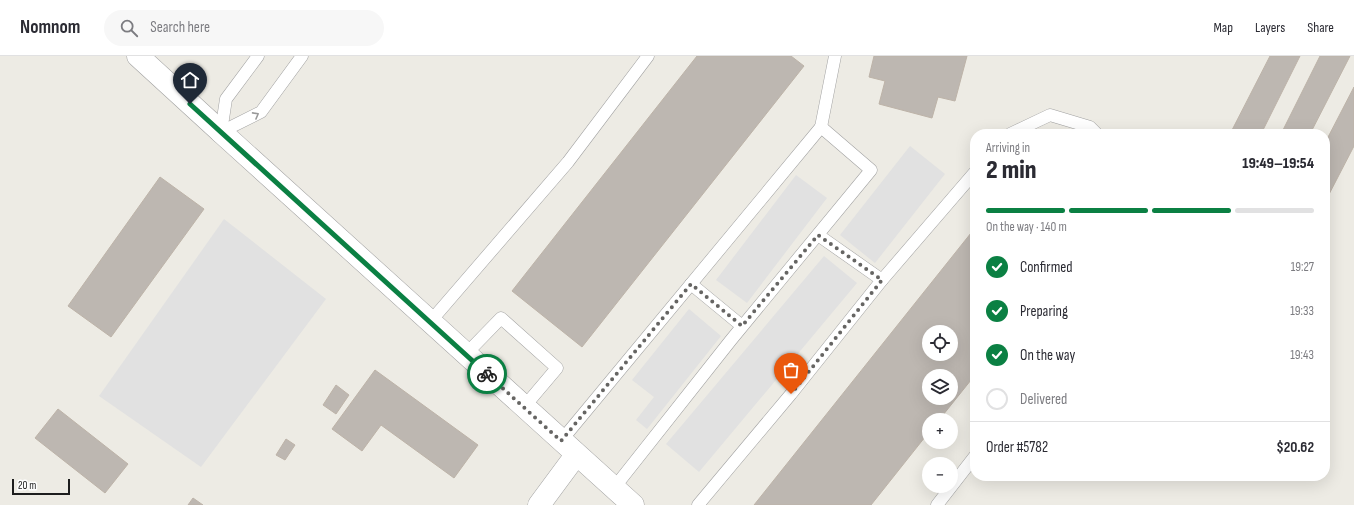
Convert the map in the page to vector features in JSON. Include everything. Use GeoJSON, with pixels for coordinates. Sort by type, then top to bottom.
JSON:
{"type":"FeatureCollection","features":[{"type":"Feature","properties":{"kind":"street"},"geometry":{"type":"LineString","coordinates":[[138,56],[633,505]]}},
{"type":"Feature","properties":{"kind":"street"},"geometry":{"type":"LineString","coordinates":[[539,505],[569,448]]}},
{"type":"Feature","properties":{"kind":"lane"},"geometry":{"type":"LineString","coordinates":[[221,132],[226,99],[258,56]]}},
{"type":"Feature","properties":{"kind":"lane"},"geometry":{"type":"LineString","coordinates":[[221,132],[261,112],[302,56]]}},
{"type":"Feature","properties":{"kind":"lane"},"geometry":{"type":"LineString","coordinates":[[430,322],[568,162],[648,56]]}},
{"type":"Feature","properties":{"kind":"lane"},"geometry":{"type":"LineString","coordinates":[[569,448],[691,284],[821,127],[835,56]]}},
{"type":"Feature","properties":{"kind":"lane"},"geometry":{"type":"LineString","coordinates":[[1021,129],[1050,115],[1090,127],[1092,129]]}},
{"type":"Feature","properties":{"kind":"lane"},"geometry":{"type":"LineString","coordinates":[[614,488],[742,326],[871,170],[821,127]]}},
{"type":"Feature","properties":{"kind":"lane"},"geometry":{"type":"LineString","coordinates":[[698,505],[791,394],[882,280],[970,178]]}},
{"type":"Feature","properties":{"kind":"lane"},"geometry":{"type":"LineString","coordinates":[[818,235],[882,280]]}},
{"type":"Feature","properties":{"kind":"lane"},"geometry":{"type":"LineString","coordinates":[[691,284],[742,326]]}},
{"type":"Feature","properties":{"kind":"lane"},"geometry":{"type":"LineString","coordinates":[[466,354],[501,318],[557,368],[524,407]]}},
{"type":"Feature","properties":{"kind":"lane"},"geometry":{"type":"LineString","coordinates":[[937,505],[970,462]]}},
{"type":"Feature","properties":{"kind":"shaded area"},"geometry":{"type":"Polygon","coordinates":[[[910,146],[945,174],[875,263],[840,235],[910,146]]]}},
{"type":"Feature","properties":{"kind":"shaded area"},"geometry":{"type":"Polygon","coordinates":[[[796,175],[827,198],[747,303],[716,280],[796,175]]]}},
{"type":"Feature","properties":{"kind":"shaded area"},"geometry":{"type":"Polygon","coordinates":[[[224,219],[326,299],[201,467],[99,396],[224,219]]]}},
{"type":"Feature","properties":{"kind":"shaded area"},"geometry":{"type":"Polygon","coordinates":[[[824,256],[857,283],[699,472],[666,444],[824,256]]]}},
{"type":"Feature","properties":{"kind":"shaded area"},"geometry":{"type":"Polygon","coordinates":[[[689,309],[721,336],[647,429],[636,420],[654,397],[632,380],[689,309]]]}},
{"type":"Feature","properties":{"kind":"building"},"geometry":{"type":"Polygon","coordinates":[[[697,56],[791,56],[804,66],[582,347],[512,291],[697,56]]]}},
{"type":"Feature","properties":{"kind":"building"},"geometry":{"type":"Polygon","coordinates":[[[874,56],[967,56],[955,101],[938,97],[932,118],[879,104],[885,81],[869,77],[874,56]]]}},
{"type":"Feature","properties":{"kind":"building"},"geometry":{"type":"Polygon","coordinates":[[[1270,56],[1300,56],[1264,129],[1233,129],[1270,56]]]}},
{"type":"Feature","properties":{"kind":"building"},"geometry":{"type":"Polygon","coordinates":[[[1320,56],[1350,56],[1313,129],[1284,129],[1320,56]]]}},
{"type":"Feature","properties":{"kind":"building"},"geometry":{"type":"Polygon","coordinates":[[[1354,87],[1354,146],[1330,192],[1330,133],[1354,87]]]}},
{"type":"Feature","properties":{"kind":"building"},"geometry":{"type":"Polygon","coordinates":[[[160,177],[204,209],[111,337],[68,306],[160,177]]]}},
{"type":"Feature","properties":{"kind":"building"},"geometry":{"type":"Polygon","coordinates":[[[970,234],[970,381],[958,396],[958,369],[922,369],[922,405],[951,405],[945,413],[922,413],[922,441],[871,505],[754,505],[970,234]]]}},
{"type":"Feature","properties":{"kind":"building"},"geometry":{"type":"Polygon","coordinates":[[[375,370],[478,445],[454,478],[381,425],[362,451],[332,429],[375,370]]]}},
{"type":"Feature","properties":{"kind":"building"},"geometry":{"type":"Polygon","coordinates":[[[336,385],[349,395],[336,414],[323,405],[336,385]]]}},
{"type":"Feature","properties":{"kind":"building"},"geometry":{"type":"Polygon","coordinates":[[[58,409],[128,464],[105,493],[35,438],[58,409]]]}},
{"type":"Feature","properties":{"kind":"building"},"geometry":{"type":"Polygon","coordinates":[[[286,439],[295,445],[285,460],[276,455],[286,439]]]}},
{"type":"Feature","properties":{"kind":"building"},"geometry":{"type":"Polygon","coordinates":[[[193,498],[203,505],[188,505],[193,498]]]}},
{"type":"Feature","properties":{"kind":"way so far"},"geometry":{"type":"LineString","coordinates":[[487,374],[561,441],[691,284],[742,326],[818,235],[882,280],[791,394]]}},
{"type":"Feature","properties":{"kind":"route"},"geometry":{"type":"LineString","coordinates":[[190,104],[487,374]]}}]}
